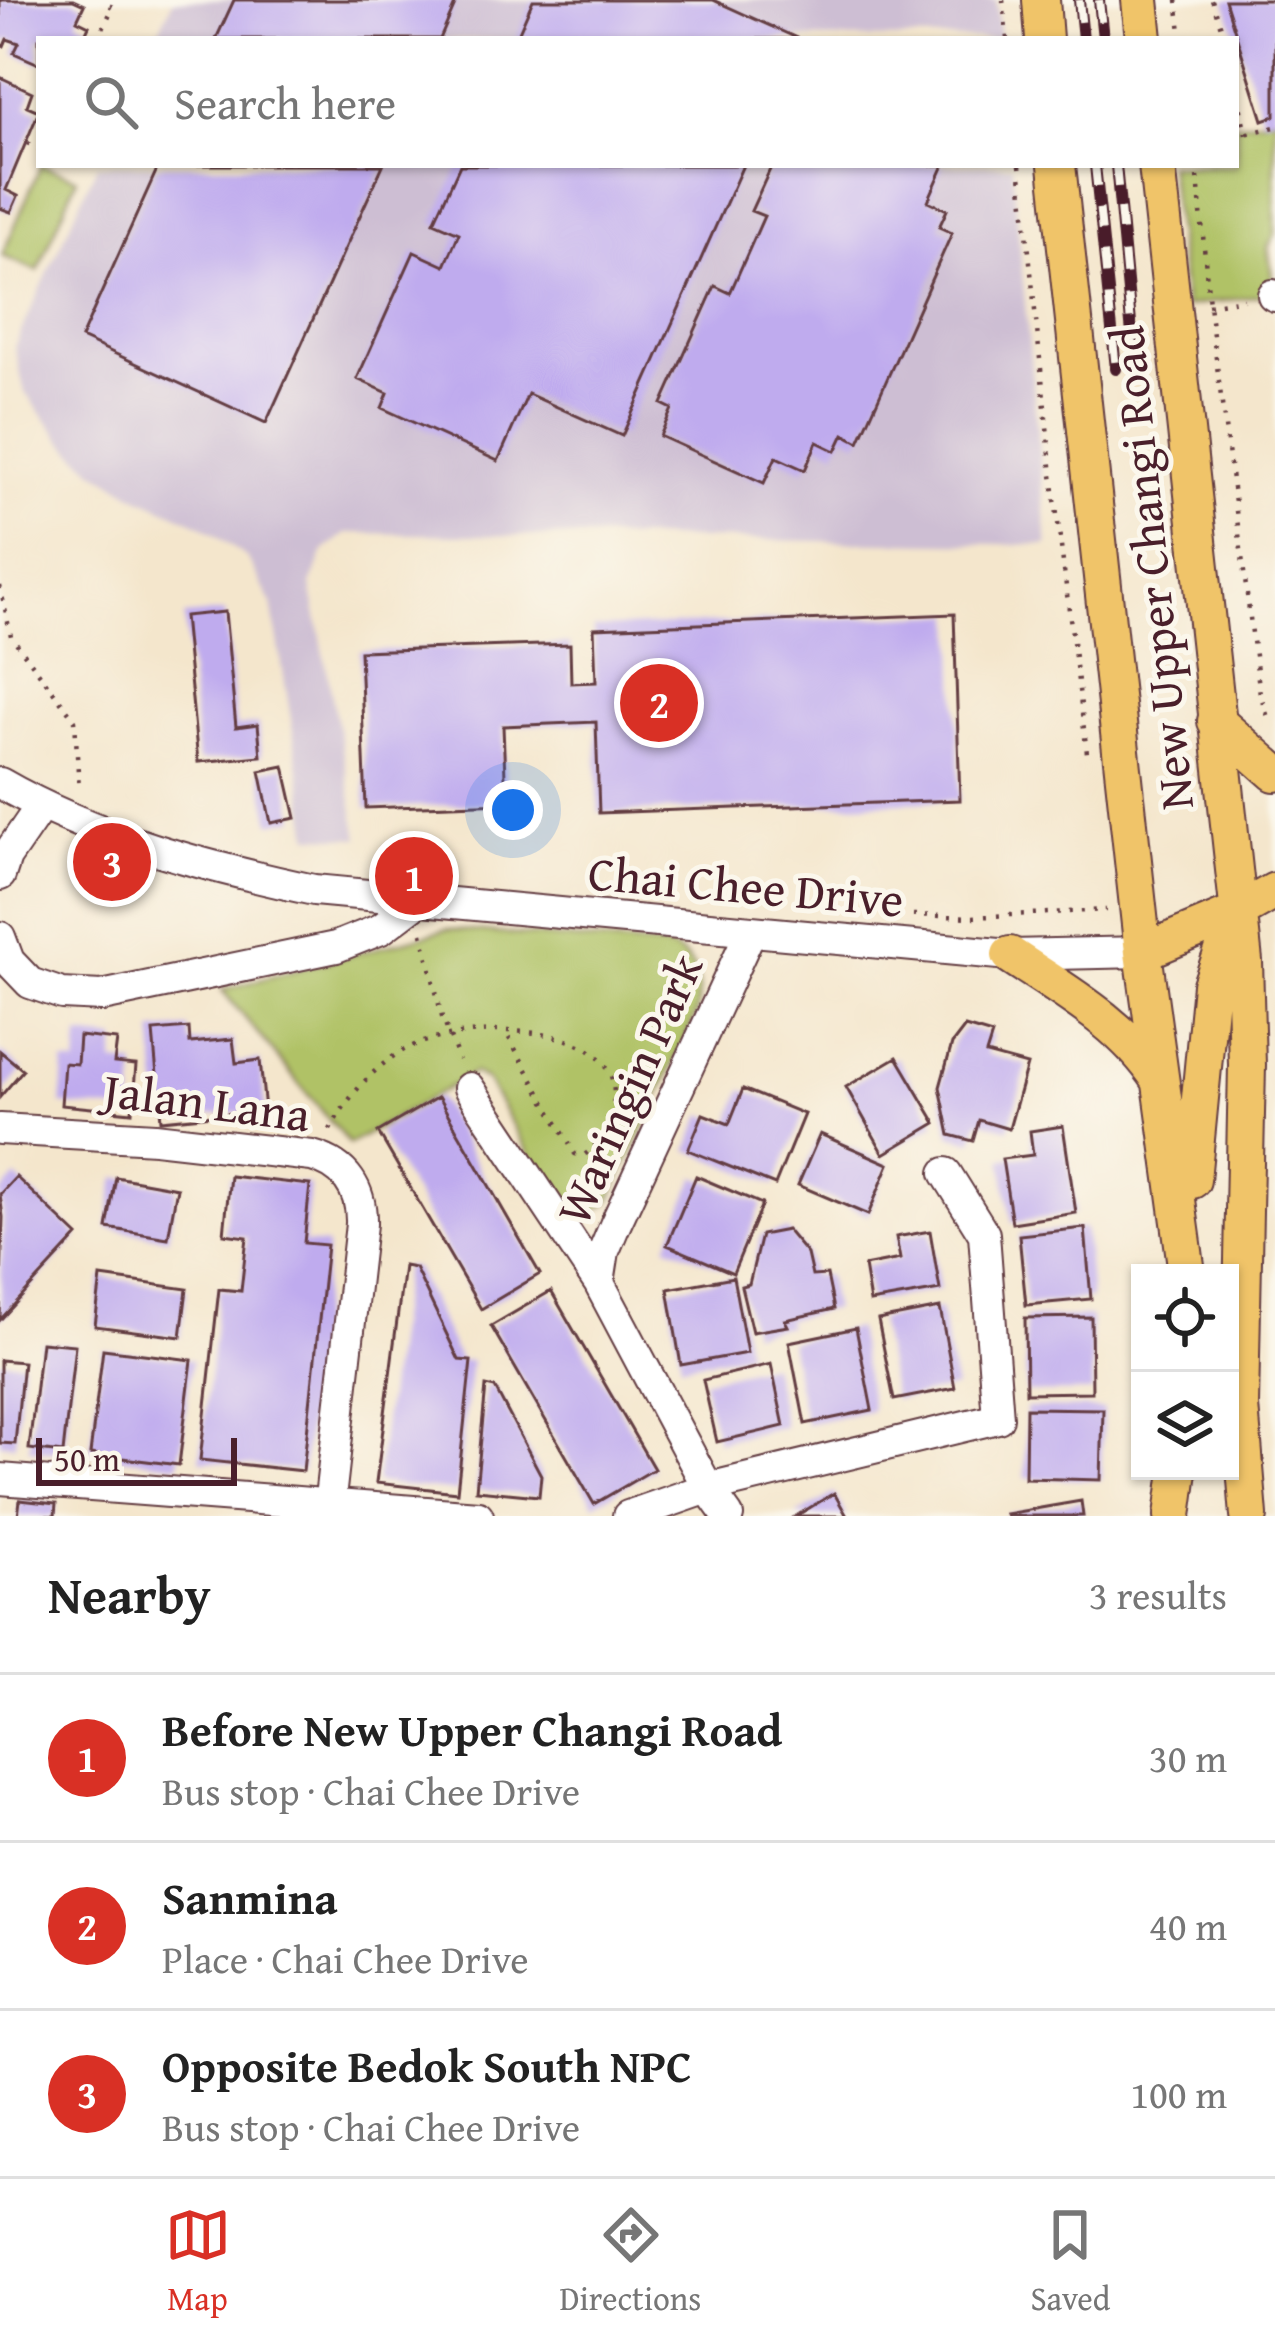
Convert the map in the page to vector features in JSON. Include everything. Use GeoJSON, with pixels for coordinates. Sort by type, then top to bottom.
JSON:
{"type":"FeatureCollection","features":[{"type":"Feature","properties":{"kind":"main road"},"geometry":{"type":"LineString","coordinates":[[1040,0],[1044,36]]}},
{"type":"Feature","properties":{"kind":"main road"},"geometry":{"type":"LineString","coordinates":[[1140,0],[1144,36]]}},
{"type":"Feature","properties":{"kind":"main road","name":"New Upper Changi Road"},"geometry":{"type":"LineString","coordinates":[[1057,168],[1143,952],[1187,1260]]}},
{"type":"Feature","properties":{"kind":"main road","name":"New Upper Changi Road"},"geometry":{"type":"LineString","coordinates":[[1156,168],[1236,913],[1245,958]]}},
{"type":"Feature","properties":{"kind":"main road"},"geometry":{"type":"LineString","coordinates":[[1216,721],[1275,773]]}},
{"type":"Feature","properties":{"kind":"main road"},"geometry":{"type":"LineString","coordinates":[[1143,952],[1236,913],[1275,891]]}},
{"type":"Feature","properties":{"kind":"main road"},"geometry":{"type":"LineString","coordinates":[[1143,952],[1245,958]]}},
{"type":"Feature","properties":{"kind":"main road"},"geometry":{"type":"LineString","coordinates":[[1010,955],[1117,1029],[1143,1054],[1165,1088]]}},
{"type":"Feature","properties":{"kind":"main road"},"geometry":{"type":"LineString","coordinates":[[1245,958],[1240,1406],[1249,1516]]}},
{"type":"Feature","properties":{"kind":"main road"},"geometry":{"type":"LineString","coordinates":[[1187,1260],[1205,1030],[1245,958]]}},
{"type":"Feature","properties":{"kind":"main road"},"geometry":{"type":"LineString","coordinates":[[1247,1065],[1275,1028]]}},
{"type":"Feature","properties":{"kind":"main road"},"geometry":{"type":"LineString","coordinates":[[1173,1516],[1178,1480]]}},
{"type":"Feature","properties":{"kind":"street","name":"Chai Chee Drive"},"geometry":{"type":"LineString","coordinates":[[0,783],[40,806],[84,803],[238,874],[314,890],[1010,955],[1143,952]]}},
{"type":"Feature","properties":{"kind":"street"},"geometry":{"type":"LineString","coordinates":[[0,875],[6,857],[40,806]]}},
{"type":"Feature","properties":{"kind":"street"},"geometry":{"type":"LineString","coordinates":[[0,937],[9,961],[30,982],[54,993],[92,997],[336,947],[381,929],[418,901]]}},
{"type":"Feature","properties":{"kind":"street","name":"Waringin Park"},"geometry":{"type":"LineString","coordinates":[[599,1283],[604,1251],[615,1225],[749,933]]}},
{"type":"Feature","properties":{"kind":"street","name":"Waringin Park"},"geometry":{"type":"LineString","coordinates":[[469,1088],[599,1283],[728,1516]]}},
{"type":"Feature","properties":{"kind":"street","name":"Jalan Lana"},"geometry":{"type":"LineString","coordinates":[[0,1129],[155,1138],[319,1158],[339,1168],[352,1182],[361,1204],[361,1224],[329,1511]]}},
{"type":"Feature","properties":{"kind":"street"},"geometry":{"type":"LineString","coordinates":[[628,1516],[708,1487],[998,1418],[984,1234],[946,1173]]}},
{"type":"Feature","properties":{"kind":"street"},"geometry":{"type":"LineString","coordinates":[[0,1479],[329,1511],[478,1516]]}},
{"type":"Feature","properties":{"kind":"path"},"geometry":{"type":"LineString","coordinates":[[99,36],[113,7],[106,4],[108,0]]}},
{"type":"Feature","properties":{"kind":"path"},"geometry":{"type":"LineString","coordinates":[[1003,0],[1007,36]]}},
{"type":"Feature","properties":{"kind":"path"},"geometry":{"type":"LineString","coordinates":[[1177,0],[1182,36]]}},
{"type":"Feature","properties":{"kind":"path"},"geometry":{"type":"LineString","coordinates":[[1212,0],[1224,36]]}},
{"type":"Feature","properties":{"kind":"path"},"geometry":{"type":"LineString","coordinates":[[1239,100],[1246,135]]}},
{"type":"Feature","properties":{"kind":"path"},"geometry":{"type":"LineString","coordinates":[[1239,136],[1275,127]]}},
{"type":"Feature","properties":{"kind":"path"},"geometry":{"type":"LineString","coordinates":[[27,143],[36,148]]}},
{"type":"Feature","properties":{"kind":"path"},"geometry":{"type":"LineString","coordinates":[[1020,168],[1088,759]]}},
{"type":"Feature","properties":{"kind":"path"},"geometry":{"type":"LineString","coordinates":[[1197,168],[1209,305],[1260,694],[1264,717],[1275,730]]}},
{"type":"Feature","properties":{"kind":"path"},"geometry":{"type":"LineString","coordinates":[[1172,311],[1274,295]]}},
{"type":"Feature","properties":{"kind":"path"},"geometry":{"type":"LineString","coordinates":[[0,586],[11,636],[75,720],[84,803]]}},
{"type":"Feature","properties":{"kind":"path"},"geometry":{"type":"LineString","coordinates":[[905,915],[1106,910],[1104,894]]}},
{"type":"Feature","properties":{"kind":"path"},"geometry":{"type":"LineString","coordinates":[[422,940],[449,1034]]}},
{"type":"Feature","properties":{"kind":"path"},"geometry":{"type":"LineString","coordinates":[[319,1158],[334,1123],[373,1073],[407,1048],[449,1034],[505,1031],[566,1039],[586,1048],[608,1071],[614,1090],[612,1111],[606,1131],[590,1151],[574,1154],[505,1031]]}},
{"type":"Feature","properties":{"kind":"shaded area"},"geometry":{"type":"Polygon","coordinates":[[[173,0],[996,0],[1000,36],[156,36],[173,0]]]}},
{"type":"Feature","properties":{"kind":"shaded area"},"geometry":{"type":"Polygon","coordinates":[[[96,168],[1012,168],[1048,545],[347,533],[324,551],[311,585],[359,838],[310,836],[272,604],[247,558],[201,525],[138,497],[94,470],[63,441],[25,393],[14,347],[96,168]]]}},
{"type":"Feature","properties":{"kind":"green space"},"geometry":{"type":"Polygon","coordinates":[[[1275,117],[1275,234],[1268,247],[1274,293],[1185,307],[1168,168],[1239,168],[1239,123],[1275,117]]]}},
{"type":"Feature","properties":{"kind":"green space"},"geometry":{"type":"Polygon","coordinates":[[[40,168],[77,178],[38,271],[2,256],[40,168]]]}},
{"type":"Feature","properties":{"kind":"green space"},"geometry":{"type":"Polygon","coordinates":[[[447,929],[665,947],[691,964],[699,992],[696,1014],[610,1201],[599,1208],[577,1210],[557,1195],[486,1080],[474,1073],[349,1144],[222,990],[447,929]]]}},
{"type":"Feature","properties":{"kind":"building"},"geometry":{"type":"Polygon","coordinates":[[[0,0],[73,0],[84,5],[77,20],[89,26],[84,36],[36,36],[36,63],[14,53],[19,43],[7,39],[0,45],[0,0]]]}},
{"type":"Feature","properties":{"kind":"building"},"geometry":{"type":"Polygon","coordinates":[[[234,0],[457,0],[441,36],[217,36],[234,0]]]}},
{"type":"Feature","properties":{"kind":"building"},"geometry":{"type":"Polygon","coordinates":[[[533,0],[713,0],[792,36],[517,36],[533,0]]]}},
{"type":"Feature","properties":{"kind":"building"},"geometry":{"type":"Polygon","coordinates":[[[1225,0],[1275,0],[1275,116],[1263,120],[1225,0]]]}},
{"type":"Feature","properties":{"kind":"building"},"geometry":{"type":"Polygon","coordinates":[[[0,77],[32,92],[27,106],[36,110],[36,118],[6,190],[18,196],[11,212],[0,208],[0,77]]]}},
{"type":"Feature","properties":{"kind":"building"},"geometry":{"type":"Polygon","coordinates":[[[158,168],[382,168],[266,423],[81,338],[158,168]]]}},
{"type":"Feature","properties":{"kind":"building"},"geometry":{"type":"Polygon","coordinates":[[[459,168],[742,168],[622,436],[528,394],[498,461],[382,408],[388,393],[357,379],[414,252],[445,266],[459,233],[434,222],[459,168]]]}},
{"type":"Feature","properties":{"kind":"building"},"geometry":{"type":"Polygon","coordinates":[[[771,168],[943,168],[928,201],[947,210],[939,227],[952,233],[859,442],[844,434],[836,451],[817,442],[805,470],[776,457],[764,483],[660,436],[672,409],[662,404],[715,286],[730,293],[764,216],[751,211],[771,168]]]}},
{"type":"Feature","properties":{"kind":"building"},"geometry":{"type":"Polygon","coordinates":[[[225,612],[236,727],[258,724],[261,756],[198,762],[184,616],[225,612]]]}},
{"type":"Feature","properties":{"kind":"building"},"geometry":{"type":"Polygon","coordinates":[[[954,614],[960,800],[599,813],[596,722],[503,726],[506,803],[366,808],[360,651],[570,644],[571,683],[596,682],[594,628],[954,614]]]}},
{"type":"Feature","properties":{"kind":"building"},"geometry":{"type":"Polygon","coordinates":[[[284,766],[296,818],[271,823],[260,771],[284,766]]]}},
{"type":"Feature","properties":{"kind":"building"},"geometry":{"type":"Polygon","coordinates":[[[965,1027],[992,1035],[986,1054],[1027,1065],[1009,1129],[979,1120],[973,1141],[950,1135],[940,1087],[952,1044],[965,1027]]]}},
{"type":"Feature","properties":{"kind":"building"},"geometry":{"type":"Polygon","coordinates":[[[189,1028],[190,1043],[233,1039],[236,1063],[260,1060],[265,1110],[161,1120],[153,1031],[189,1028]]]}},
{"type":"Feature","properties":{"kind":"building"},"geometry":{"type":"Polygon","coordinates":[[[79,1036],[117,1040],[114,1063],[136,1065],[132,1112],[61,1105],[64,1063],[77,1064],[79,1036]]]}},
{"type":"Feature","properties":{"kind":"building"},"geometry":{"type":"Polygon","coordinates":[[[0,1051],[23,1070],[0,1097],[0,1051]]]}},
{"type":"Feature","properties":{"kind":"building"},"geometry":{"type":"Polygon","coordinates":[[[897,1057],[936,1123],[884,1154],[846,1087],[897,1057]]]}},
{"type":"Feature","properties":{"kind":"building"},"geometry":{"type":"Polygon","coordinates":[[[743,1089],[804,1114],[775,1185],[688,1150],[703,1114],[729,1124],[743,1089]]]}},
{"type":"Feature","properties":{"kind":"building"},"geometry":{"type":"Polygon","coordinates":[[[438,1097],[540,1274],[481,1309],[378,1132],[438,1097]]]}},
{"type":"Feature","properties":{"kind":"building"},"geometry":{"type":"Polygon","coordinates":[[[1063,1126],[1076,1213],[1012,1223],[1002,1159],[1033,1155],[1030,1131],[1063,1126]]]}},
{"type":"Feature","properties":{"kind":"building"},"geometry":{"type":"Polygon","coordinates":[[[820,1134],[889,1164],[868,1215],[798,1185],[820,1134]]]}},
{"type":"Feature","properties":{"kind":"building"},"geometry":{"type":"Polygon","coordinates":[[[230,1176],[310,1185],[304,1243],[327,1245],[303,1471],[200,1460],[219,1289],[241,1291],[247,1237],[224,1234],[230,1176]]]}},
{"type":"Feature","properties":{"kind":"building"},"geometry":{"type":"Polygon","coordinates":[[[696,1176],[762,1204],[733,1273],[667,1245],[696,1176]]]}},
{"type":"Feature","properties":{"kind":"building"},"geometry":{"type":"Polygon","coordinates":[[[16,1177],[78,1236],[0,1320],[0,1194],[16,1177]]]}},
{"type":"Feature","properties":{"kind":"building"},"geometry":{"type":"Polygon","coordinates":[[[116,1177],[177,1188],[168,1238],[107,1228],[116,1177]]]}},
{"type":"Feature","properties":{"kind":"building"},"geometry":{"type":"Polygon","coordinates":[[[1085,1228],[1091,1299],[1026,1305],[1019,1235],[1085,1228]]]}},
{"type":"Feature","properties":{"kind":"building"},"geometry":{"type":"Polygon","coordinates":[[[787,1230],[807,1254],[812,1276],[827,1275],[834,1309],[785,1320],[788,1326],[752,1332],[741,1286],[749,1284],[761,1235],[787,1230]]]}},
{"type":"Feature","properties":{"kind":"building"},"geometry":{"type":"Polygon","coordinates":[[[930,1231],[940,1290],[870,1302],[864,1266],[900,1259],[896,1237],[930,1231]]]}},
{"type":"Feature","properties":{"kind":"building"},"geometry":{"type":"Polygon","coordinates":[[[404,1266],[415,1268],[459,1360],[471,1361],[457,1492],[376,1483],[404,1266]]]}},
{"type":"Feature","properties":{"kind":"building"},"geometry":{"type":"Polygon","coordinates":[[[101,1277],[187,1289],[181,1337],[95,1326],[101,1277]]]}},
{"type":"Feature","properties":{"kind":"building"},"geometry":{"type":"Polygon","coordinates":[[[733,1277],[747,1353],[681,1365],[668,1289],[733,1277]]]}},
{"type":"Feature","properties":{"kind":"building"},"geometry":{"type":"Polygon","coordinates":[[[551,1291],[654,1469],[594,1504],[491,1326],[551,1291]]]}},
{"type":"Feature","properties":{"kind":"building"},"geometry":{"type":"Polygon","coordinates":[[[940,1308],[955,1388],[894,1400],[878,1320],[940,1308]]]}},
{"type":"Feature","properties":{"kind":"building"},"geometry":{"type":"Polygon","coordinates":[[[1091,1317],[1092,1392],[1026,1393],[1025,1318],[1091,1317]]]}},
{"type":"Feature","properties":{"kind":"building"},"geometry":{"type":"Polygon","coordinates":[[[856,1328],[872,1410],[805,1424],[789,1342],[856,1328]]]}},
{"type":"Feature","properties":{"kind":"building"},"geometry":{"type":"Polygon","coordinates":[[[41,1342],[75,1345],[63,1453],[29,1449],[41,1342]]]}},
{"type":"Feature","properties":{"kind":"building"},"geometry":{"type":"Polygon","coordinates":[[[103,1349],[192,1360],[179,1465],[90,1454],[103,1349]]]}},
{"type":"Feature","properties":{"kind":"building"},"geometry":{"type":"Polygon","coordinates":[[[0,1360],[23,1362],[15,1444],[0,1443],[0,1360]]]}},
{"type":"Feature","properties":{"kind":"building"},"geometry":{"type":"Polygon","coordinates":[[[771,1364],[784,1426],[717,1442],[703,1380],[771,1364]]]}},
{"type":"Feature","properties":{"kind":"building"},"geometry":{"type":"Polygon","coordinates":[[[486,1386],[495,1388],[541,1475],[539,1496],[476,1490],[486,1386]]]}},
{"type":"Feature","properties":{"kind":"building"},"geometry":{"type":"Polygon","coordinates":[[[1026,1408],[1103,1409],[1101,1480],[1025,1478],[1026,1408]]]}},
{"type":"Feature","properties":{"kind":"building"},"geometry":{"type":"Polygon","coordinates":[[[834,1493],[847,1516],[796,1516],[834,1493]]]}},
{"type":"Feature","properties":{"kind":"building"},"geometry":{"type":"Polygon","coordinates":[[[20,1500],[56,1504],[55,1516],[18,1516],[20,1500]]]}},
{"type":"Feature","properties":{"kind":"building"},"geometry":{"type":"Polygon","coordinates":[[[1081,1501],[1083,1516],[1006,1514],[1081,1501]]]}},
{"type":"Feature","properties":{"kind":"railway"},"geometry":{"type":"LineString","coordinates":[[1079,0],[1083,36]]}},
{"type":"Feature","properties":{"kind":"railway"},"geometry":{"type":"LineString","coordinates":[[1099,0],[1103,36]]}},
{"type":"Feature","properties":{"kind":"railway"},"geometry":{"type":"LineString","coordinates":[[1095,168],[1116,369]]}},
{"type":"Feature","properties":{"kind":"railway"},"geometry":{"type":"LineString","coordinates":[[1116,168],[1135,366]]}},
{"type":"Feature","properties":{"kind":"place","name":"Sanmina"},"geometry":{"type":"Point","coordinates":[659,703]}},
{"type":"Feature","properties":{"kind":"place","name":"Opposite Bedok South NPC"},"geometry":{"type":"Point","coordinates":[112,862]}},
{"type":"Feature","properties":{"kind":"place","name":"Before New Upper Changi Road"},"geometry":{"type":"Point","coordinates":[414,876]}}]}
